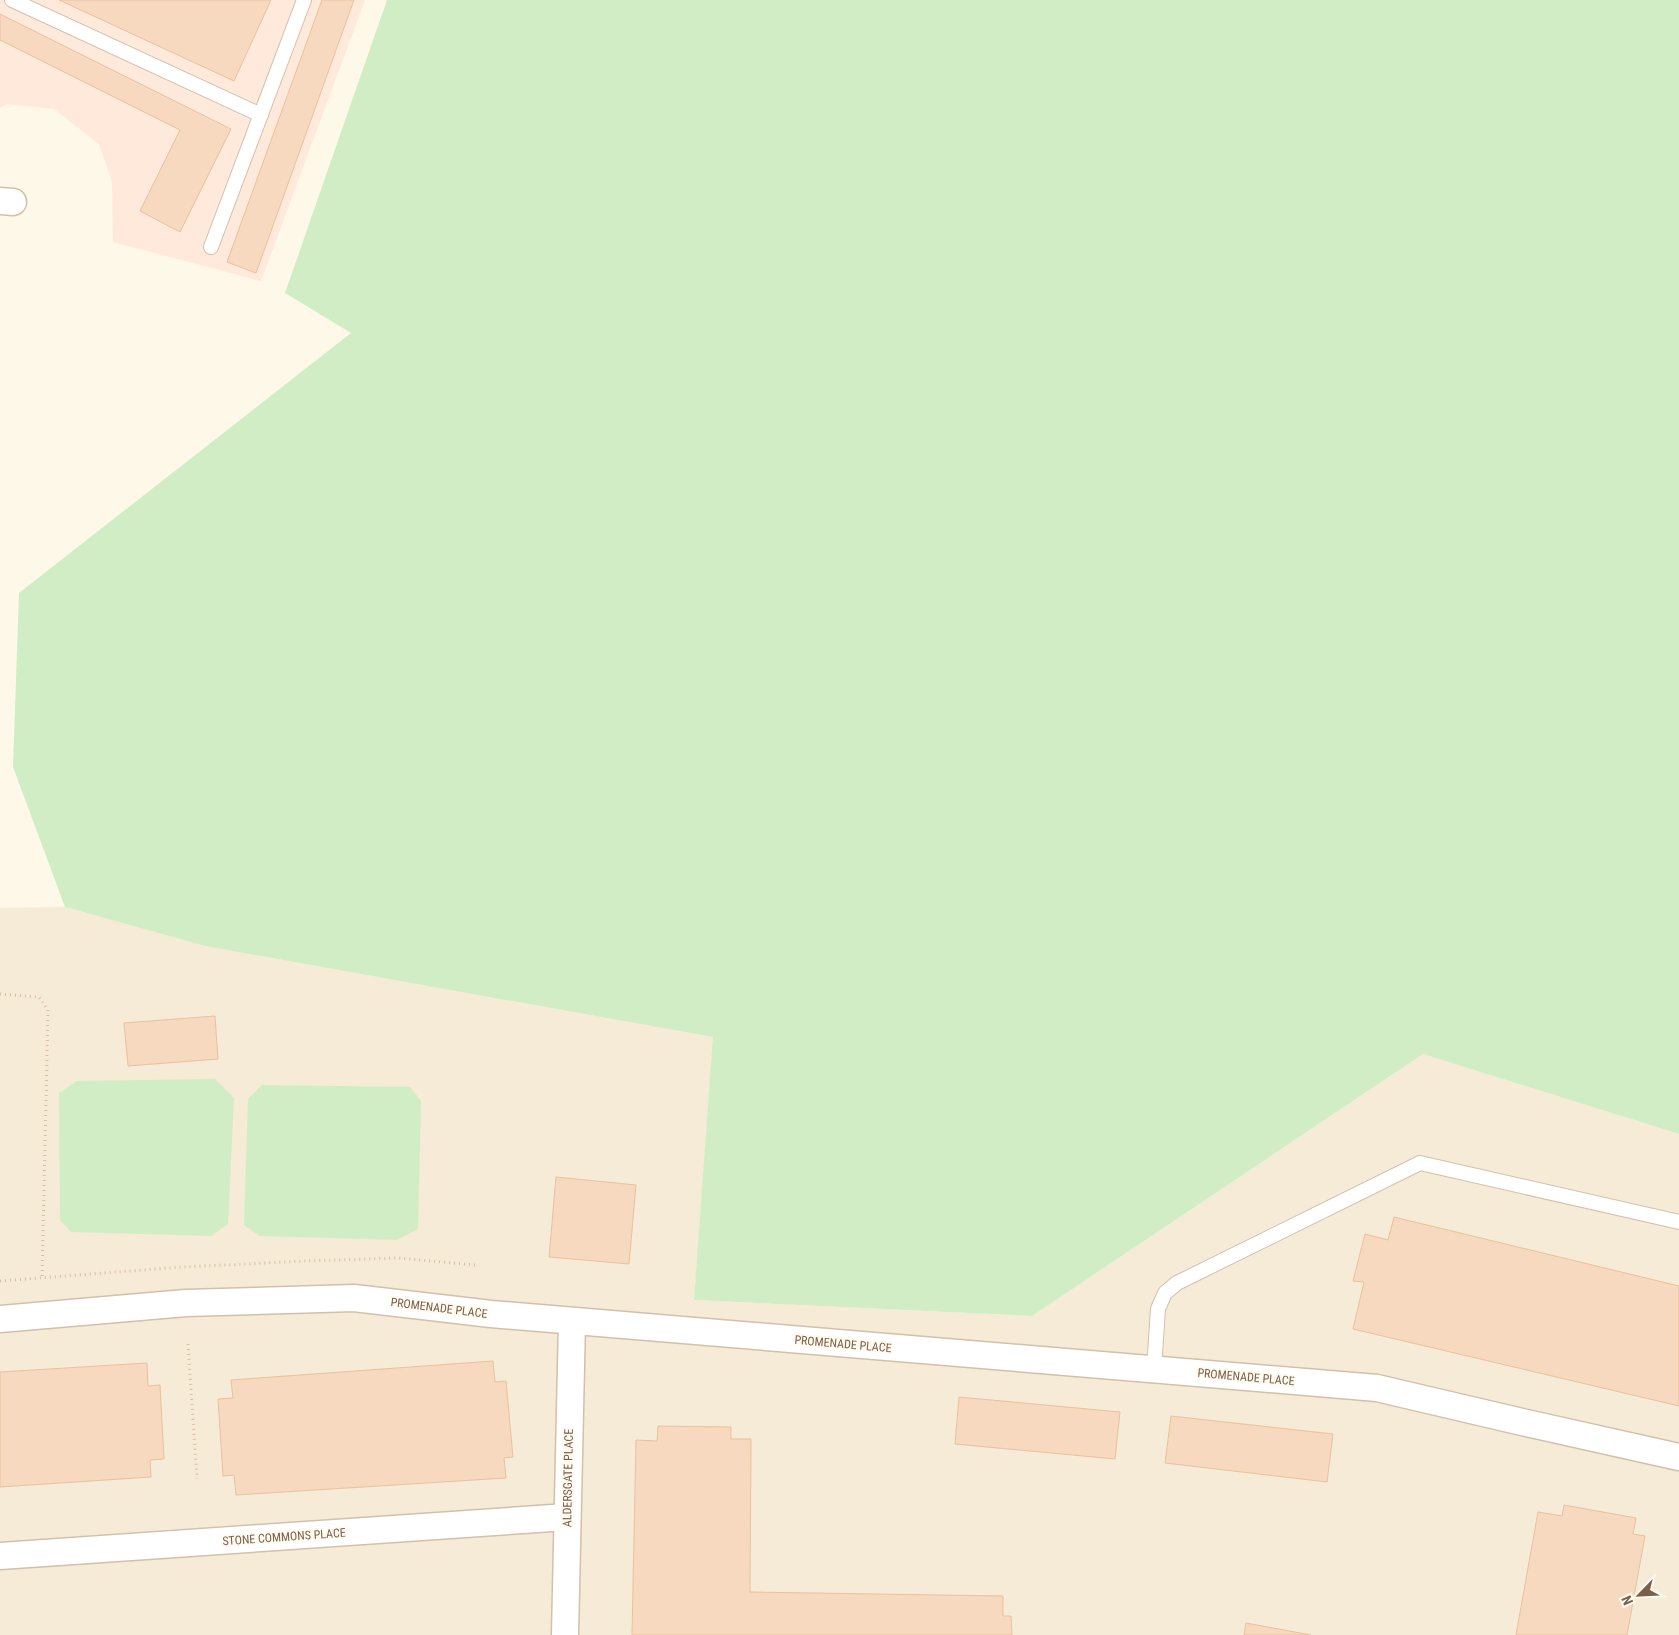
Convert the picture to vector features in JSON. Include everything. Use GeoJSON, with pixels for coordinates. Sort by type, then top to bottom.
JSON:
{"type":"FeatureCollection","features":[{"type":"Feature","properties":{"kind":"street","name":"PROMENADE PLACE"},"geometry":{"type":"LineString","coordinates":[[0,1319],[186,1303],[354,1298],[491,1314],[1377,1388],[1679,1457]]}},
{"type":"Feature","properties":{"kind":"street","name":"ALDERSGATE PLACE"},"geometry":{"type":"LineString","coordinates":[[565,1635],[572,1321]]}},
{"type":"Feature","properties":{"kind":"street","name":"STONE COMMONS PLACE"},"geometry":{"type":"LineString","coordinates":[[0,1556],[568,1517]]}},
{"type":"Feature","properties":{"kind":"lane"},"geometry":{"type":"LineString","coordinates":[[12,0],[261,115]]}},
{"type":"Feature","properties":{"kind":"lane"},"geometry":{"type":"LineString","coordinates":[[211,247],[304,0]]}},
{"type":"Feature","properties":{"kind":"lane"},"geometry":{"type":"LineString","coordinates":[[1154,1369],[1158,1309],[1165,1293],[1177,1283],[1420,1162],[1679,1222]]}},
{"type":"Feature","properties":{"kind":"path"},"geometry":{"type":"LineString","coordinates":[[0,994],[39,997],[48,1010],[42,1279]]}},
{"type":"Feature","properties":{"kind":"path"},"geometry":{"type":"LineString","coordinates":[[0,1281],[182,1267],[305,1261],[398,1258],[475,1264]]}},
{"type":"Feature","properties":{"kind":"path"},"geometry":{"type":"LineString","coordinates":[[188,1344],[197,1479]]}},
{"type":"Feature","properties":{"kind":"shaded area"},"geometry":{"type":"Polygon","coordinates":[[[0,0],[365,0],[261,281],[113,242],[112,182],[99,144],[54,109],[8,104],[0,108],[0,0]]]}},
{"type":"Feature","properties":{"kind":"shaded area"},"geometry":{"type":"Polygon","coordinates":[[[65,907],[205,946],[714,1037],[694,1300],[1032,1316],[1423,1054],[1679,1134],[1679,1635],[0,1635],[0,908],[65,907]]]}},
{"type":"Feature","properties":{"kind":"green space"},"geometry":{"type":"Polygon","coordinates":[[[387,0],[1679,0],[1679,1134],[1423,1054],[1032,1316],[694,1300],[713,1037],[205,946],[65,907],[13,767],[19,593],[351,333],[285,293],[387,0]]]}},
{"type":"Feature","properties":{"kind":"green space"},"geometry":{"type":"Polygon","coordinates":[[[215,1079],[234,1098],[228,1224],[211,1236],[71,1232],[60,1220],[59,1093],[77,1081],[215,1079]]]}},
{"type":"Feature","properties":{"kind":"green space"},"geometry":{"type":"Polygon","coordinates":[[[262,1085],[410,1087],[421,1101],[418,1229],[397,1240],[260,1236],[244,1225],[248,1099],[262,1085]]]}},
{"type":"Feature","properties":{"kind":"building"},"geometry":{"type":"Polygon","coordinates":[[[59,0],[271,0],[234,81],[59,0]]]}},
{"type":"Feature","properties":{"kind":"building"},"geometry":{"type":"Polygon","coordinates":[[[322,0],[354,0],[256,273],[227,262],[322,0]]]}},
{"type":"Feature","properties":{"kind":"building"},"geometry":{"type":"Polygon","coordinates":[[[0,14],[231,129],[180,232],[140,211],[180,130],[0,40],[0,14]]]}},
{"type":"Feature","properties":{"kind":"building"},"geometry":{"type":"Polygon","coordinates":[[[215,1016],[218,1059],[128,1066],[124,1023],[215,1016]]]}},
{"type":"Feature","properties":{"kind":"building"},"geometry":{"type":"Polygon","coordinates":[[[556,1177],[636,1185],[629,1264],[549,1257],[556,1177]]]}},
{"type":"Feature","properties":{"kind":"building"},"geometry":{"type":"Polygon","coordinates":[[[1394,1217],[1679,1286],[1679,1406],[1353,1329],[1364,1282],[1353,1281],[1365,1234],[1388,1240],[1394,1217]]]}},
{"type":"Feature","properties":{"kind":"building"},"geometry":{"type":"Polygon","coordinates":[[[493,1361],[495,1382],[506,1381],[513,1457],[504,1458],[506,1478],[236,1495],[234,1475],[223,1476],[218,1399],[233,1398],[231,1380],[493,1361]]]}},
{"type":"Feature","properties":{"kind":"building"},"geometry":{"type":"Polygon","coordinates":[[[147,1363],[148,1386],[160,1385],[164,1459],[150,1460],[151,1477],[0,1487],[0,1372],[147,1363]]]}},
{"type":"Feature","properties":{"kind":"building"},"geometry":{"type":"Polygon","coordinates":[[[959,1397],[1120,1412],[1115,1459],[955,1444],[959,1397]]]}},
{"type":"Feature","properties":{"kind":"building"},"geometry":{"type":"Polygon","coordinates":[[[1171,1416],[1333,1434],[1327,1482],[1165,1463],[1171,1416]]]}},
{"type":"Feature","properties":{"kind":"building"},"geometry":{"type":"Polygon","coordinates":[[[658,1426],[731,1427],[731,1439],[751,1439],[750,1592],[1003,1596],[1003,1616],[1011,1616],[1012,1635],[632,1635],[636,1440],[657,1441],[658,1426]]]}},
{"type":"Feature","properties":{"kind":"building"},"geometry":{"type":"Polygon","coordinates":[[[1564,1505],[1636,1518],[1633,1534],[1645,1536],[1627,1635],[1516,1635],[1538,1512],[1562,1516],[1564,1505]]]}},
{"type":"Feature","properties":{"kind":"building"},"geometry":{"type":"Polygon","coordinates":[[[1246,1623],[1311,1635],[1244,1635],[1246,1623]]]}}]}
